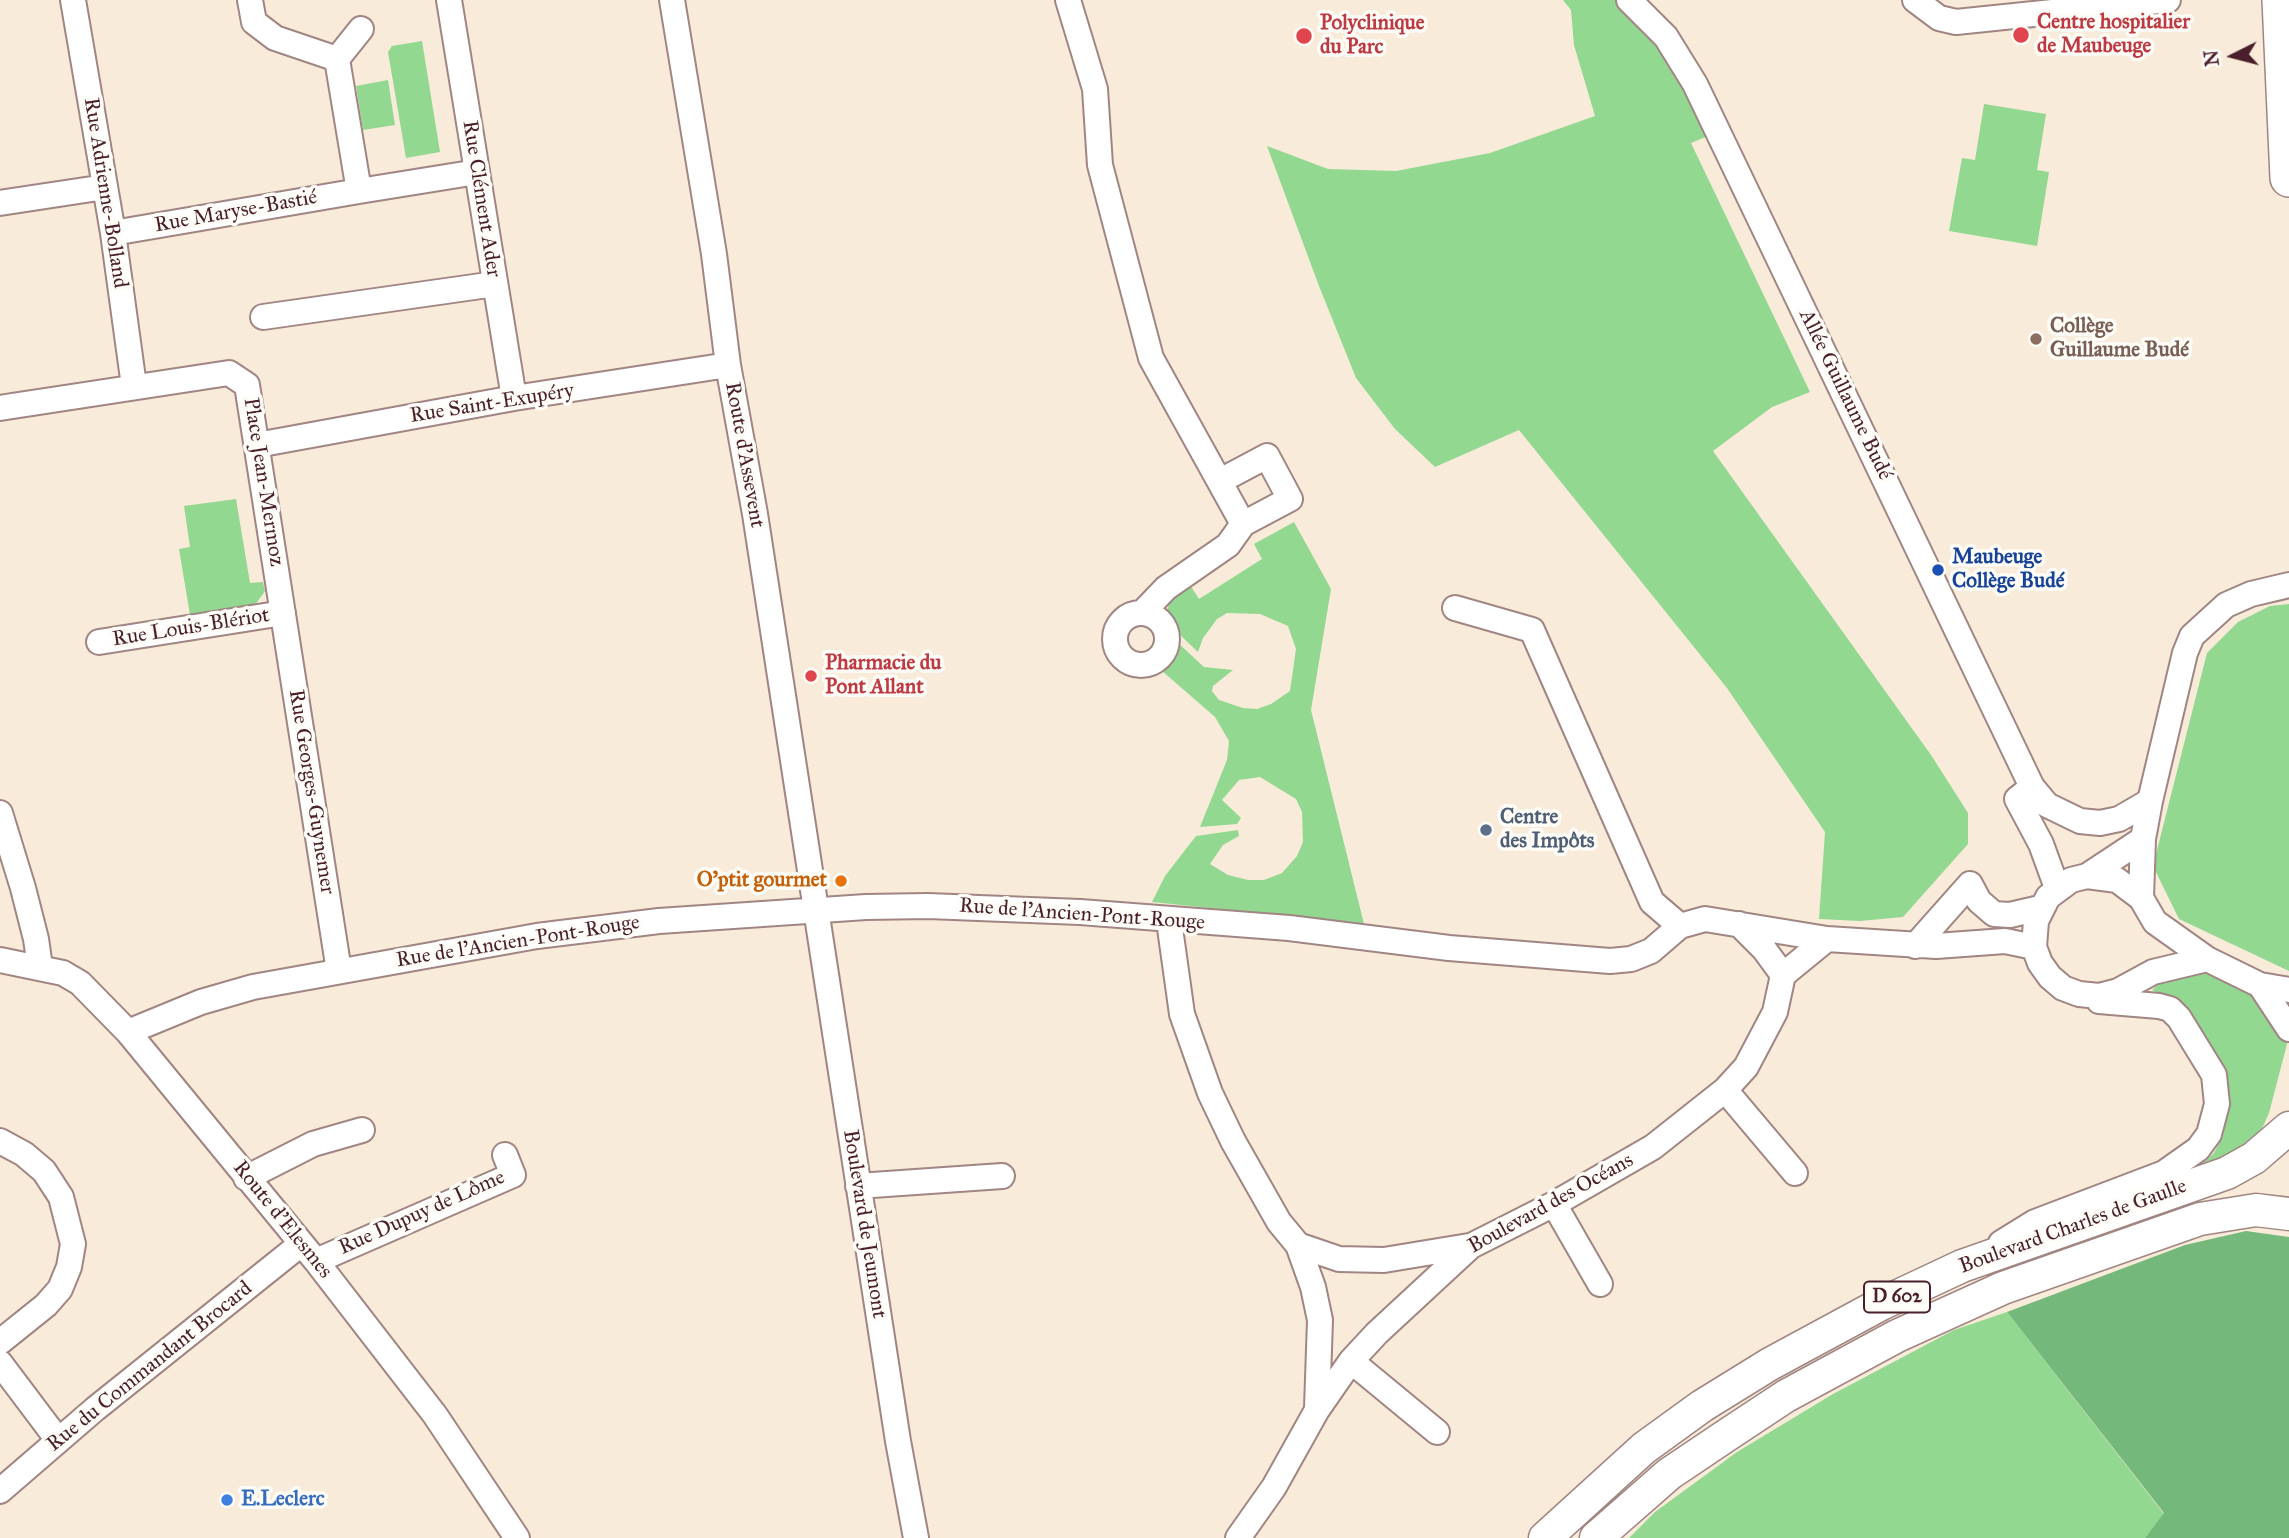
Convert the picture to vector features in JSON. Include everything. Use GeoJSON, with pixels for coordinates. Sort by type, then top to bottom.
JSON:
{"type":"FeatureCollection","features":[{"type":"Feature","properties":{"kind":"highway"},"geometry":{"type":"LineString","coordinates":[[2281,0],[2289,178]]}},
{"type":"Feature","properties":{"kind":"main road","name":"Boulevard Charles de Gaulle"},"geometry":{"type":"LineString","coordinates":[[1545,1538],[1644,1448],[1702,1406],[1770,1364],[1870,1310],[1962,1266],[2227,1173],[2254,1158],[2289,1128]]}},
{"type":"Feature","properties":{"kind":"main road","name":"Boulevard Charles de Gaulle"},"geometry":{"type":"LineString","coordinates":[[1596,1538],[1669,1474],[1727,1435],[1786,1396],[1897,1336],[2003,1288],[2200,1219],[2256,1210],[2289,1214]]}},
{"type":"Feature","properties":{"kind":"street","name":"Rue Adrienne-Bolland"},"geometry":{"type":"LineString","coordinates":[[74,0],[113,233],[134,386]]}},
{"type":"Feature","properties":{"kind":"street"},"geometry":{"type":"LineString","coordinates":[[250,0],[254,22],[275,38],[337,59]]}},
{"type":"Feature","properties":{"kind":"street","name":"Rue Clément Ader"},"geometry":{"type":"LineString","coordinates":[[449,0],[514,398]]}},
{"type":"Feature","properties":{"kind":"street","name":"Route d'Assevent"},"geometry":{"type":"LineString","coordinates":[[672,0],[816,910]]}},
{"type":"Feature","properties":{"kind":"street"},"geometry":{"type":"LineString","coordinates":[[1068,0],[1095,89],[1100,165],[1151,358],[1243,524]]}},
{"type":"Feature","properties":{"kind":"street","name":"Allée Guillaume Budé"},"geometry":{"type":"LineString","coordinates":[[1629,0],[1667,37],[1695,84],[2024,793],[2057,888]]}},
{"type":"Feature","properties":{"kind":"street"},"geometry":{"type":"LineString","coordinates":[[1915,0],[1940,18],[1956,22],[2015,8],[2168,0]]}},
{"type":"Feature","properties":{"kind":"street"},"geometry":{"type":"LineString","coordinates":[[2266,0],[2284,75]]}},
{"type":"Feature","properties":{"kind":"street"},"geometry":{"type":"LineString","coordinates":[[359,191],[337,59],[361,29]]}},
{"type":"Feature","properties":{"kind":"street","name":"Rue Maryse-Bastié"},"geometry":{"type":"LineString","coordinates":[[113,233],[477,172]]}},
{"type":"Feature","properties":{"kind":"street"},"geometry":{"type":"LineString","coordinates":[[0,203],[105,187]]}},
{"type":"Feature","properties":{"kind":"street"},"geometry":{"type":"LineString","coordinates":[[263,317],[495,284]]}},
{"type":"Feature","properties":{"kind":"street","name":"Rue Saint-Exupéry"},"geometry":{"type":"LineString","coordinates":[[257,444],[514,398],[728,365]]}},
{"type":"Feature","properties":{"kind":"street","name":"Place Jean-Mermoz"},"geometry":{"type":"LineString","coordinates":[[0,408],[229,373],[247,385],[283,613]]}},
{"type":"Feature","properties":{"kind":"street"},"geometry":{"type":"LineString","coordinates":[[1142,612],[1166,588],[1228,545],[1243,524],[1290,499],[1267,456],[1220,481]]}},
{"type":"Feature","properties":{"kind":"street"},"geometry":{"type":"LineString","coordinates":[[2144,904],[2143,839],[2185,653],[2192,636],[2226,606],[2250,594],[2289,585]]}},
{"type":"Feature","properties":{"kind":"street"},"geometry":{"type":"LineString","coordinates":[[1455,608],[1532,630],[1652,902],[1680,926],[1705,919],[1826,939],[1915,946],[2005,941],[2034,947]]}},
{"type":"Feature","properties":{"kind":"street","name":"Rue Louis-Blériot"},"geometry":{"type":"LineString","coordinates":[[99,642],[283,613]]}},
{"type":"Feature","properties":{"kind":"street","name":"Rue Georges-Guynemer"},"geometry":{"type":"LineString","coordinates":[[283,613],[339,971]]}},
{"type":"Feature","properties":{"kind":"street"},"geometry":{"type":"LineString","coordinates":[[2024,793],[2080,821],[2100,823],[2119,819],[2150,802]]}},
{"type":"Feature","properties":{"kind":"street"},"geometry":{"type":"LineString","coordinates":[[0,813],[27,901],[40,968]]}},
{"type":"Feature","properties":{"kind":"street"},"geometry":{"type":"LineString","coordinates":[[1962,1266],[2035,1222],[2164,1173],[2197,1149],[2209,1134],[2217,1104],[2214,1075],[2171,1009],[2103,1002],[2063,988],[2050,977],[2034,947],[2036,920],[2040,908],[2057,888],[2087,876],[2143,839]]}},
{"type":"Feature","properties":{"kind":"street"},"geometry":{"type":"LineString","coordinates":[[2087,876],[2117,880],[2144,904],[2166,931],[2207,959],[2260,985],[2289,990]]}},
{"type":"Feature","properties":{"kind":"street"},"geometry":{"type":"LineString","coordinates":[[1915,946],[1970,884],[1979,901],[1994,914],[2010,915],[2040,908]]}},
{"type":"Feature","properties":{"kind":"street","name":"Rue de l'Ancien-Pont-Rouge"},"geometry":{"type":"LineString","coordinates":[[128,1032],[226,994],[339,971],[537,936],[659,921],[816,910],[956,906],[1080,912],[1169,921],[1289,928],[1449,948],[1610,961],[1631,959],[1651,951],[1680,926]]}},
{"type":"Feature","properties":{"kind":"street","name":"Boulevard de Jeumont"},"geometry":{"type":"LineString","coordinates":[[816,910],[898,1441],[916,1538]]}},
{"type":"Feature","properties":{"kind":"street"},"geometry":{"type":"LineString","coordinates":[[1169,921],[1182,1014],[1210,1093],[1233,1142],[1279,1222],[1298,1245],[1313,1287],[1320,1320],[1317,1410]]}},
{"type":"Feature","properties":{"kind":"street"},"geometry":{"type":"LineString","coordinates":[[1739,925],[1764,949],[1783,975],[1826,939]]}},
{"type":"Feature","properties":{"kind":"street"},"geometry":{"type":"LineString","coordinates":[[2079,994],[2099,996],[2118,991],[2135,980],[2171,966],[2207,959]]}},
{"type":"Feature","properties":{"kind":"street","name":"Route d'Elesmes"},"geometry":{"type":"LineString","coordinates":[[0,960],[63,973],[80,983],[128,1032],[308,1253],[435,1415],[517,1538]]}},
{"type":"Feature","properties":{"kind":"street","name":"Boulevard des Océans"},"geometry":{"type":"LineString","coordinates":[[1238,1538],[1274,1487],[1317,1410],[1351,1362],[1413,1298],[1471,1246],[1554,1204],[1653,1147],[1725,1090],[1746,1067],[1775,1012],[1783,975]]}},
{"type":"Feature","properties":{"kind":"street"},"geometry":{"type":"LineString","coordinates":[[2260,985],[2289,1030]]}},
{"type":"Feature","properties":{"kind":"street"},"geometry":{"type":"LineString","coordinates":[[1725,1090],[1795,1173]]}},
{"type":"Feature","properties":{"kind":"street"},"geometry":{"type":"LineString","coordinates":[[246,1178],[313,1144],[362,1130]]}},
{"type":"Feature","properties":{"kind":"street"},"geometry":{"type":"LineString","coordinates":[[0,1141],[24,1154],[44,1171],[61,1197],[73,1244],[60,1289],[46,1305],[0,1342]]}},
{"type":"Feature","properties":{"kind":"street","name":"Rue Dupuy de Lôme"},"geometry":{"type":"LineString","coordinates":[[308,1253],[513,1175],[505,1156]]}},
{"type":"Feature","properties":{"kind":"street"},"geometry":{"type":"LineString","coordinates":[[858,1186],[1002,1176]]}},
{"type":"Feature","properties":{"kind":"street"},"geometry":{"type":"LineString","coordinates":[[1554,1204],[1600,1284]]}},
{"type":"Feature","properties":{"kind":"street"},"geometry":{"type":"LineString","coordinates":[[1298,1245],[1339,1259],[1384,1260],[1471,1246]]}},
{"type":"Feature","properties":{"kind":"street","name":"Rue du Commandant Brocard"},"geometry":{"type":"LineString","coordinates":[[0,1491],[58,1440],[308,1253]]}},
{"type":"Feature","properties":{"kind":"street"},"geometry":{"type":"LineString","coordinates":[[1351,1362],[1437,1432]]}},
{"type":"Feature","properties":{"kind":"street"},"geometry":{"type":"LineString","coordinates":[[0,1363],[58,1440]]}},
{"type":"Feature","properties":{"kind":"green space"},"geometry":{"type":"Polygon","coordinates":[[[1563,0],[1623,0],[1679,74],[1708,136],[1691,143],[1810,392],[1772,407],[1713,451],[1931,755],[1968,813],[1968,844],[1903,917],[1860,921],[1819,919],[1825,832],[1727,688],[1519,430],[1435,467],[1395,429],[1356,378],[1267,146],[1328,169],[1396,171],[1490,153],[1595,116],[1574,45],[1571,10],[1563,0]]]}},
{"type":"Feature","properties":{"kind":"green space"},"geometry":{"type":"Polygon","coordinates":[[[422,41],[440,152],[406,158],[388,52],[392,46],[422,41]]]}},
{"type":"Feature","properties":{"kind":"green space"},"geometry":{"type":"Polygon","coordinates":[[[388,80],[395,125],[363,130],[356,86],[388,80]]]}},
{"type":"Feature","properties":{"kind":"green space"},"geometry":{"type":"Polygon","coordinates":[[[1984,104],[2046,114],[2037,170],[2049,172],[2037,246],[1949,231],[1962,158],[1975,160],[1984,104]]]}},
{"type":"Feature","properties":{"kind":"green space"},"geometry":{"type":"Polygon","coordinates":[[[236,499],[250,583],[263,582],[265,591],[255,605],[190,615],[179,549],[190,547],[184,506],[236,499]]]}},
{"type":"Feature","properties":{"kind":"green space"},"geometry":{"type":"Polygon","coordinates":[[[1294,522],[1331,589],[1311,710],[1364,924],[1152,902],[1165,876],[1196,836],[1238,830],[1239,836],[1223,845],[1210,864],[1228,875],[1248,880],[1264,880],[1282,873],[1297,856],[1303,842],[1302,812],[1296,799],[1260,777],[1239,780],[1222,800],[1241,818],[1237,824],[1200,827],[1227,760],[1229,741],[1215,717],[1161,670],[1171,658],[1175,640],[1204,667],[1233,670],[1213,686],[1212,691],[1219,700],[1243,708],[1257,709],[1271,704],[1290,691],[1296,649],[1288,626],[1260,614],[1227,613],[1217,619],[1203,638],[1198,652],[1176,631],[1167,610],[1172,598],[1190,585],[1199,599],[1262,559],[1254,544],[1294,522]]]}},
{"type":"Feature","properties":{"kind":"green space"},"geometry":{"type":"Polygon","coordinates":[[[2289,604],[2289,971],[2179,919],[2153,866],[2207,653],[2238,622],[2270,606],[2289,604]]]}},
{"type":"Feature","properties":{"kind":"green space"},"geometry":{"type":"Polygon","coordinates":[[[2191,971],[2206,972],[2259,998],[2283,1030],[2287,1044],[2269,1113],[2261,1131],[2248,1146],[2231,1158],[2198,1168],[2214,1153],[2223,1136],[2229,1101],[2227,1082],[2224,1073],[2172,1002],[2152,990],[2162,981],[2191,971]]]}},
{"type":"Feature","properties":{"kind":"green space"},"geometry":{"type":"Polygon","coordinates":[[[2246,1231],[2289,1237],[2289,1538],[2145,1538],[2164,1513],[2007,1312],[2185,1245],[2246,1231]]]}},
{"type":"Feature","properties":{"kind":"green space"},"geometry":{"type":"Polygon","coordinates":[[[2007,1312],[2164,1514],[2145,1538],[1629,1538],[1655,1512],[1737,1452],[1833,1394],[1954,1330],[2007,1312]]]}},
{"type":"Feature","properties":{"kind":"place","name":"Centre hospitalier de Maubeuge"},"geometry":{"type":"Point","coordinates":[2021,35]}},
{"type":"Feature","properties":{"kind":"place","name":"Polyclinique du Parc"},"geometry":{"type":"Point","coordinates":[1304,36]}},
{"type":"Feature","properties":{"kind":"place","name":"Collège Guillaume Budé"},"geometry":{"type":"Point","coordinates":[2036,339]}},
{"type":"Feature","properties":{"kind":"place","name":"Maubeuge Collège Budé"},"geometry":{"type":"Point","coordinates":[1938,570]}},
{"type":"Feature","properties":{"kind":"place","name":"Pharmacie du Pont Allant"},"geometry":{"type":"Point","coordinates":[811,676]}},
{"type":"Feature","properties":{"kind":"place","name":"Centre des Impôts"},"geometry":{"type":"Point","coordinates":[1486,830]}},
{"type":"Feature","properties":{"kind":"place","name":"O'ptit gourmet"},"geometry":{"type":"Point","coordinates":[841,881]}},
{"type":"Feature","properties":{"kind":"place","name":"E.Leclerc"},"geometry":{"type":"Point","coordinates":[227,1500]}}]}
